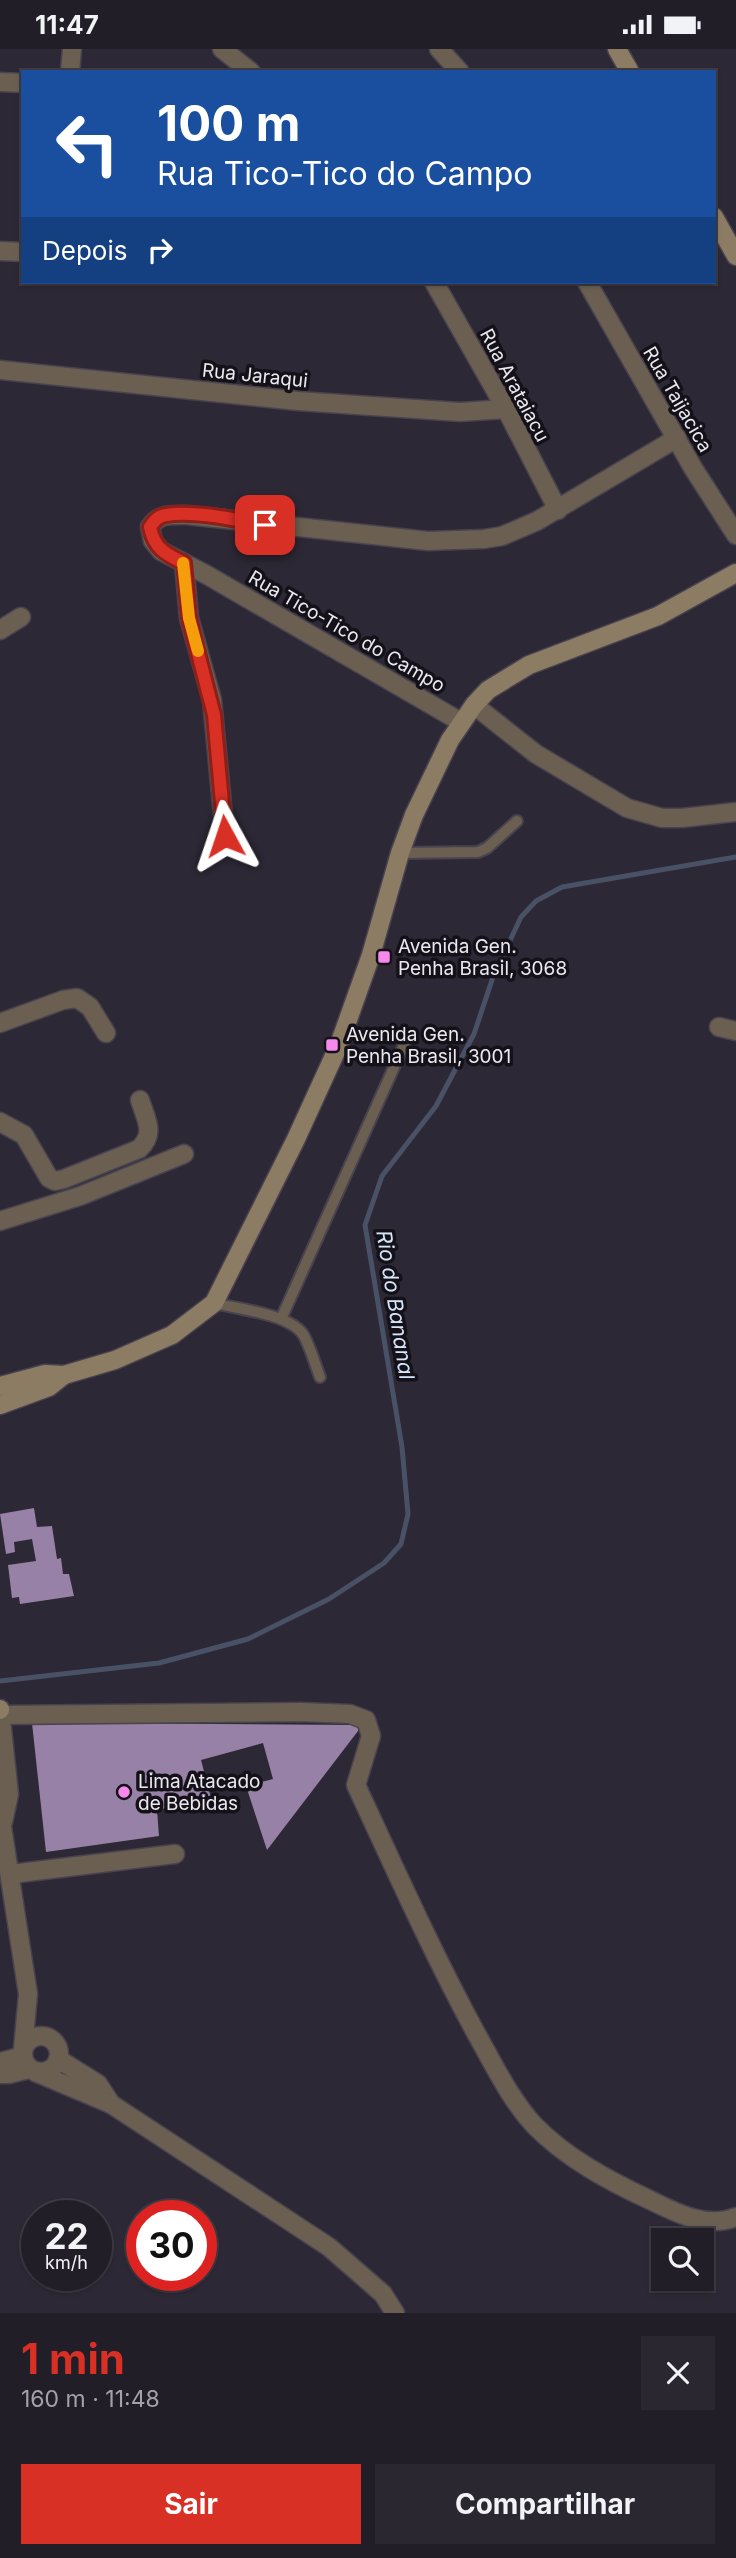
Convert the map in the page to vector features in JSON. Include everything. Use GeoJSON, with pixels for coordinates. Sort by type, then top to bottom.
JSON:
{"type":"FeatureCollection","features":[{"type":"Feature","properties":{"kind":"main road"},"geometry":{"type":"LineString","coordinates":[[617,49],[629,70]]}},
{"type":"Feature","properties":{"kind":"main road"},"geometry":{"type":"LineString","coordinates":[[716,221],[736,256]]}},
{"type":"Feature","properties":{"kind":"main road"},"geometry":{"type":"LineString","coordinates":[[2,1401],[45,1374],[64,1375],[150,1346],[172,1335],[214,1303],[291,1150],[339,1045],[371,955],[400,852],[432,775],[461,722],[474,705],[488,690],[529,665],[658,616],[736,573]]}},
{"type":"Feature","properties":{"kind":"street"},"geometry":{"type":"LineString","coordinates":[[70,70],[72,49]]}},
{"type":"Feature","properties":{"kind":"street"},"geometry":{"type":"LineString","coordinates":[[439,49],[458,70]]}},
{"type":"Feature","properties":{"kind":"street"},"geometry":{"type":"LineString","coordinates":[[228,59],[247,70]]}},
{"type":"Feature","properties":{"kind":"street"},"geometry":{"type":"LineString","coordinates":[[0,82],[21,83]]}},
{"type":"Feature","properties":{"kind":"street"},"geometry":{"type":"LineString","coordinates":[[0,251],[21,253]]}},
{"type":"Feature","properties":{"kind":"street","name":"Rua Arataiacu"},"geometry":{"type":"LineString","coordinates":[[435,284],[506,408],[558,510]]}},
{"type":"Feature","properties":{"kind":"street","name":"Rua Taijacica"},"geometry":{"type":"LineString","coordinates":[[588,284],[736,535]]}},
{"type":"Feature","properties":{"kind":"street","name":"Rua Jaraqui"},"geometry":{"type":"LineString","coordinates":[[0,370],[298,401],[460,412],[506,408]]}},
{"type":"Feature","properties":{"kind":"street"},"geometry":{"type":"LineString","coordinates":[[558,510],[677,438]]}},
{"type":"Feature","properties":{"kind":"street","name":"Rua Tico-Tico do Campo"},"geometry":{"type":"LineString","coordinates":[[461,722],[161,551],[153,541],[150,527],[155,519],[166,515],[187,515],[359,535],[463,541],[502,536],[558,510]]}},
{"type":"Feature","properties":{"kind":"street"},"geometry":{"type":"LineString","coordinates":[[184,563],[189,618],[213,710],[225,836]]}},
{"type":"Feature","properties":{"kind":"street"},"geometry":{"type":"LineString","coordinates":[[0,630],[21,618]]}},
{"type":"Feature","properties":{"kind":"street"},"geometry":{"type":"LineString","coordinates":[[474,705],[536,754],[627,808],[662,818],[736,812]]}},
{"type":"Feature","properties":{"kind":"street"},"geometry":{"type":"LineString","coordinates":[[0,1023],[63,1000],[77,998],[90,1007],[106,1033]]}},
{"type":"Feature","properties":{"kind":"street"},"geometry":{"type":"LineString","coordinates":[[0,1122],[24,1135],[49,1178],[55,1181],[139,1149],[148,1141],[150,1133],[140,1100]]}},
{"type":"Feature","properties":{"kind":"street"},"geometry":{"type":"LineString","coordinates":[[0,1221],[80,1196],[184,1154]]}},
{"type":"Feature","properties":{"kind":"street"},"geometry":{"type":"LineString","coordinates":[[0,1710],[9,1794],[1,1818],[28,1994],[28,2061]]}},
{"type":"Feature","properties":{"kind":"street"},"geometry":{"type":"LineString","coordinates":[[1,1715],[301,1712],[350,1714],[366,1720],[372,1736],[356,1785],[461,2005],[503,2081],[534,2124],[571,2157],[628,2190],[683,2216],[709,2221],[736,2217]]}},
{"type":"Feature","properties":{"kind":"street"},"geometry":{"type":"LineString","coordinates":[[10,1874],[175,1854]]}},
{"type":"Feature","properties":{"kind":"street"},"geometry":{"type":"LineString","coordinates":[[28,1994],[46,2037],[55,2043],[58,2059],[98,2084],[111,2103]]}},
{"type":"Feature","properties":{"kind":"street"},"geometry":{"type":"LineString","coordinates":[[28,2061],[30,2040],[46,2037]]}},
{"type":"Feature","properties":{"kind":"street"},"geometry":{"type":"LineString","coordinates":[[28,2061],[47,2071],[58,2059]]}},
{"type":"Feature","properties":{"kind":"street"},"geometry":{"type":"LineString","coordinates":[[0,2074],[9,2074],[28,2061]]}},
{"type":"Feature","properties":{"kind":"street"},"geometry":{"type":"LineString","coordinates":[[0,2062],[28,2061],[111,2103],[329,2247],[383,2294],[395,2313]]}},
{"type":"Feature","properties":{"kind":"lane"},"geometry":{"type":"LineString","coordinates":[[400,852],[478,852],[487,848],[517,821]]}},
{"type":"Feature","properties":{"kind":"lane"},"geometry":{"type":"LineString","coordinates":[[281,1319],[408,1036]]}},
{"type":"Feature","properties":{"kind":"lane"},"geometry":{"type":"LineString","coordinates":[[214,1303],[281,1319],[293,1325],[303,1334],[320,1377]]}},
{"type":"Feature","properties":{"kind":"building"},"geometry":{"type":"Polygon","coordinates":[[[34,1508],[37,1527],[52,1526],[57,1559],[61,1558],[63,1574],[69,1574],[74,1596],[20,1604],[19,1597],[12,1598],[8,1565],[36,1561],[32,1539],[14,1542],[15,1552],[6,1554],[0,1514],[34,1508]]]}},
{"type":"Feature","properties":{"kind":"building","name":"Lima Atacado de Bebidas"},"geometry":{"type":"Polygon","coordinates":[[[32,1723],[358,1725],[358,1731],[267,1850],[246,1786],[273,1779],[263,1743],[201,1760],[211,1798],[157,1810],[159,1836],[46,1852],[32,1723]]]}},
{"type":"Feature","properties":{"kind":"waterway","name":"Rio do Bananal"},"geometry":{"type":"LineString","coordinates":[[0,1681],[159,1663],[248,1639],[329,1599],[384,1563],[401,1544],[408,1514],[402,1447],[365,1225],[382,1176],[436,1106],[474,1034],[493,977],[521,917],[536,901],[562,887],[736,857]]}},
{"type":"Feature","properties":{"kind":"slow traffic"},"geometry":{"type":"LineString","coordinates":[[183,563],[189,618],[198,651]]}},
{"type":"Feature","properties":{"kind":"place","name":"Avenida Gen. Penha Brasil, 3068"},"geometry":{"type":"Point","coordinates":[384,957]}},
{"type":"Feature","properties":{"kind":"place","name":"Avenida Gen. Penha Brasil, 3001"},"geometry":{"type":"Point","coordinates":[332,1045]}},
{"type":"Feature","properties":{"kind":"place","name":"Lima Atacado de Bebidas"},"geometry":{"type":"Point","coordinates":[124,1792]}},
{"type":"Feature","properties":{"kind":"route"},"geometry":{"type":"LineString","coordinates":[[225,836],[212,700],[189,618],[184,563],[161,551],[153,541],[150,527],[155,519],[166,515],[219,517],[265,525]]}}]}
